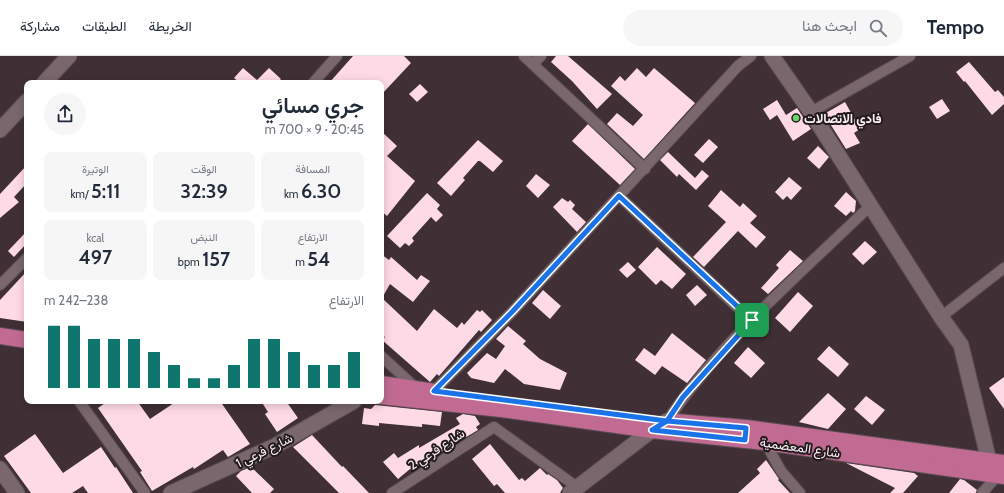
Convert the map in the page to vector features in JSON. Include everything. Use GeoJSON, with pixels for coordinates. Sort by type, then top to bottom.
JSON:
{"type":"FeatureCollection","features":[{"type":"Feature","properties":{"kind":"main road"},"geometry":{"type":"LineString","coordinates":[[47,80],[69,56]]}},
{"type":"Feature","properties":{"kind":"main road"},"geometry":{"type":"LineString","coordinates":[[772,56],[811,112],[941,317],[961,345],[999,468]]}},
{"type":"Feature","properties":{"kind":"main road"},"geometry":{"type":"LineString","coordinates":[[0,130],[24,104]]}},
{"type":"Feature","properties":{"kind":"main road"},"geometry":{"type":"LineString","coordinates":[[0,336],[24,340]]}},
{"type":"Feature","properties":{"kind":"main road"},"geometry":{"type":"LineString","coordinates":[[0,346],[24,349]]}},
{"type":"Feature","properties":{"kind":"main road","name":"شارع المعضمية"},"geometry":{"type":"LineString","coordinates":[[384,384],[667,421],[745,434],[999,468]]}},
{"type":"Feature","properties":{"kind":"main road","name":"شارع المعضمية"},"geometry":{"type":"LineString","coordinates":[[384,396],[501,409],[652,430],[745,434],[765,442],[999,468]]}},
{"type":"Feature","properties":{"kind":"main road","name":"شارع فرعي 1"},"geometry":{"type":"LineString","coordinates":[[171,493],[275,446],[349,404]]}},
{"type":"Feature","properties":{"kind":"main road"},"geometry":{"type":"LineString","coordinates":[[574,490],[652,430],[667,421]]}},
{"type":"Feature","properties":{"kind":"main road"},"geometry":{"type":"LineString","coordinates":[[0,469],[17,493]]}},
{"type":"Feature","properties":{"kind":"street"},"geometry":{"type":"LineString","coordinates":[[316,80],[337,56]]}},
{"type":"Feature","properties":{"kind":"street"},"geometry":{"type":"LineString","coordinates":[[524,56],[645,168]]}},
{"type":"Feature","properties":{"kind":"street"},"geometry":{"type":"LineString","coordinates":[[533,64],[541,56]]}},
{"type":"Feature","properties":{"kind":"street"},"geometry":{"type":"LineString","coordinates":[[434,391],[512,312],[738,66],[751,56]]}},
{"type":"Feature","properties":{"kind":"street"},"geometry":{"type":"LineString","coordinates":[[811,112],[910,56]]}},
{"type":"Feature","properties":{"kind":"street"},"geometry":{"type":"LineString","coordinates":[[619,196],[752,320]]}},
{"type":"Feature","properties":{"kind":"street"},"geometry":{"type":"LineString","coordinates":[[667,421],[683,397],[752,320],[870,206]]}},
{"type":"Feature","properties":{"kind":"street"},"geometry":{"type":"LineString","coordinates":[[0,286],[24,261]]}},
{"type":"Feature","properties":{"kind":"street"},"geometry":{"type":"LineString","coordinates":[[941,317],[1004,268]]}},
{"type":"Feature","properties":{"kind":"street"},"geometry":{"type":"LineString","coordinates":[[384,359],[416,388]]}},
{"type":"Feature","properties":{"kind":"street"},"geometry":{"type":"LineString","coordinates":[[81,404],[145,493]]}},
{"type":"Feature","properties":{"kind":"street","name":"شارع فرعي 2"},"geometry":{"type":"LineString","coordinates":[[392,493],[494,427],[574,490]]}},
{"type":"Feature","properties":{"kind":"street"},"geometry":{"type":"LineString","coordinates":[[765,442],[781,472],[800,493]]}},
{"type":"Feature","properties":{"kind":"street"},"geometry":{"type":"LineString","coordinates":[[982,493],[999,468]]}},
{"type":"Feature","properties":{"kind":"building"},"geometry":{"type":"Polygon","coordinates":[[[353,56],[404,56],[411,63],[384,92],[384,80],[332,80],[353,56]]]}},
{"type":"Feature","properties":{"kind":"building"},"geometry":{"type":"Polygon","coordinates":[[[556,56],[568,56],[612,94],[597,109],[572,81],[551,62],[556,56]]]}},
{"type":"Feature","properties":{"kind":"building"},"geometry":{"type":"Polygon","coordinates":[[[969,62],[995,92],[998,90],[1004,97],[1004,104],[992,115],[956,72],[969,62]]]}},
{"type":"Feature","properties":{"kind":"building"},"geometry":{"type":"Polygon","coordinates":[[[243,68],[257,80],[236,80],[234,78],[243,68]]]}},
{"type":"Feature","properties":{"kind":"building"},"geometry":{"type":"Polygon","coordinates":[[[269,68],[281,79],[280,80],[257,80],[269,68]]]}},
{"type":"Feature","properties":{"kind":"building"},"geometry":{"type":"Polygon","coordinates":[[[637,68],[646,77],[654,68],[695,103],[644,159],[607,124],[617,113],[633,126],[643,115],[611,86],[620,76],[625,81],[637,68]]]}},
{"type":"Feature","properties":{"kind":"building"},"geometry":{"type":"Polygon","coordinates":[[[420,84],[428,92],[417,102],[409,94],[420,84]]]}},
{"type":"Feature","properties":{"kind":"building"},"geometry":{"type":"Polygon","coordinates":[[[942,99],[950,111],[937,119],[929,107],[942,99]]]}},
{"type":"Feature","properties":{"kind":"building"},"geometry":{"type":"Polygon","coordinates":[[[777,100],[786,115],[797,108],[811,129],[793,141],[777,115],[770,120],[763,109],[777,100]]]}},
{"type":"Feature","properties":{"kind":"building"},"geometry":{"type":"Polygon","coordinates":[[[845,102],[860,129],[854,133],[860,143],[846,149],[824,114],[845,102]]]}},
{"type":"Feature","properties":{"kind":"building"},"geometry":{"type":"Polygon","coordinates":[[[588,124],[635,169],[620,185],[572,141],[588,124]]]}},
{"type":"Feature","properties":{"kind":"building"},"geometry":{"type":"Polygon","coordinates":[[[384,134],[397,146],[387,156],[415,181],[387,216],[384,214],[384,134]]]}},
{"type":"Feature","properties":{"kind":"building"},"geometry":{"type":"Polygon","coordinates":[[[709,139],[718,147],[703,163],[694,155],[709,139]]]}},
{"type":"Feature","properties":{"kind":"building"},"geometry":{"type":"Polygon","coordinates":[[[478,140],[503,161],[493,172],[478,161],[463,178],[465,180],[451,196],[437,183],[478,140]]]}},
{"type":"Feature","properties":{"kind":"building"},"geometry":{"type":"Polygon","coordinates":[[[818,146],[829,157],[819,169],[807,158],[818,146]]]}},
{"type":"Feature","properties":{"kind":"building"},"geometry":{"type":"Polygon","coordinates":[[[668,152],[695,178],[702,170],[709,176],[696,190],[679,174],[677,177],[660,160],[668,152]]]}},
{"type":"Feature","properties":{"kind":"building"},"geometry":{"type":"Polygon","coordinates":[[[24,168],[24,186],[14,197],[19,202],[0,218],[0,194],[24,168]]]}},
{"type":"Feature","properties":{"kind":"building"},"geometry":{"type":"Polygon","coordinates":[[[536,174],[550,185],[538,198],[526,186],[536,174]]]}},
{"type":"Feature","properties":{"kind":"building"},"geometry":{"type":"Polygon","coordinates":[[[789,177],[802,188],[791,200],[787,196],[783,200],[775,192],[789,177]]]}},
{"type":"Feature","properties":{"kind":"building"},"geometry":{"type":"Polygon","coordinates":[[[721,190],[740,207],[743,203],[757,216],[750,223],[766,237],[756,248],[738,231],[704,267],[693,257],[726,222],[708,206],[721,190]]]}},
{"type":"Feature","properties":{"kind":"building"},"geometry":{"type":"Polygon","coordinates":[[[846,192],[856,201],[855,211],[853,213],[851,211],[846,216],[834,206],[846,192]]]}},
{"type":"Feature","properties":{"kind":"building"},"geometry":{"type":"Polygon","coordinates":[[[427,193],[440,205],[437,209],[443,215],[436,222],[431,217],[412,238],[414,241],[409,246],[405,243],[400,248],[387,236],[427,193]]]}},
{"type":"Feature","properties":{"kind":"building"},"geometry":{"type":"Polygon","coordinates":[[[562,198],[568,202],[570,200],[575,205],[572,209],[586,222],[577,232],[553,207],[562,198]]]}},
{"type":"Feature","properties":{"kind":"building"},"geometry":{"type":"Polygon","coordinates":[[[24,234],[24,246],[14,257],[8,251],[24,234]]]}},
{"type":"Feature","properties":{"kind":"building"},"geometry":{"type":"Polygon","coordinates":[[[865,241],[877,252],[863,265],[852,254],[865,241]]]}},
{"type":"Feature","properties":{"kind":"building"},"geometry":{"type":"Polygon","coordinates":[[[657,247],[686,274],[672,289],[661,280],[656,285],[638,267],[657,247]]]}},
{"type":"Feature","properties":{"kind":"building"},"geometry":{"type":"Polygon","coordinates":[[[790,250],[803,261],[768,294],[761,288],[779,268],[776,265],[790,250]]]}},
{"type":"Feature","properties":{"kind":"building"},"geometry":{"type":"Polygon","coordinates":[[[384,256],[389,260],[391,257],[417,280],[421,275],[430,281],[413,302],[390,284],[384,294],[384,256]]]}},
{"type":"Feature","properties":{"kind":"building"},"geometry":{"type":"Polygon","coordinates":[[[628,262],[636,270],[627,278],[619,270],[628,262]]]}},
{"type":"Feature","properties":{"kind":"building"},"geometry":{"type":"Polygon","coordinates":[[[24,274],[24,322],[0,318],[0,300],[24,274]]]}},
{"type":"Feature","properties":{"kind":"building"},"geometry":{"type":"Polygon","coordinates":[[[697,285],[707,295],[695,306],[686,295],[697,285]]]}},
{"type":"Feature","properties":{"kind":"building"},"geometry":{"type":"Polygon","coordinates":[[[543,290],[561,306],[550,319],[532,303],[543,290]]]}},
{"type":"Feature","properties":{"kind":"building"},"geometry":{"type":"Polygon","coordinates":[[[798,292],[813,306],[790,332],[775,318],[798,292]]]}},
{"type":"Feature","properties":{"kind":"building"},"geometry":{"type":"Polygon","coordinates":[[[384,300],[417,331],[434,309],[457,328],[462,322],[464,325],[477,310],[480,312],[482,310],[492,320],[481,332],[479,330],[439,376],[437,374],[430,382],[384,342],[384,300]]]}},
{"type":"Feature","properties":{"kind":"building"},"geometry":{"type":"Polygon","coordinates":[[[508,326],[526,341],[523,344],[540,359],[567,373],[560,390],[524,384],[505,369],[494,383],[471,378],[467,373],[487,353],[496,359],[505,346],[496,339],[508,326]]]}},
{"type":"Feature","properties":{"kind":"building"},"geometry":{"type":"Polygon","coordinates":[[[672,333],[706,360],[687,383],[662,366],[655,375],[635,360],[644,348],[655,356],[672,333]]]}},
{"type":"Feature","properties":{"kind":"building"},"geometry":{"type":"Polygon","coordinates":[[[829,346],[849,364],[838,377],[817,359],[829,346]]]}},
{"type":"Feature","properties":{"kind":"building"},"geometry":{"type":"Polygon","coordinates":[[[748,347],[765,363],[751,378],[734,363],[748,347]]]}},
{"type":"Feature","properties":{"kind":"building"},"geometry":{"type":"Polygon","coordinates":[[[1004,377],[1004,409],[989,388],[1004,377]]]}},
{"type":"Feature","properties":{"kind":"building"},"geometry":{"type":"Polygon","coordinates":[[[828,393],[846,409],[828,429],[799,422],[828,393]]]}},
{"type":"Feature","properties":{"kind":"building"},"geometry":{"type":"Polygon","coordinates":[[[866,396],[885,410],[872,425],[854,409],[866,396]]]}},
{"type":"Feature","properties":{"kind":"building"},"geometry":{"type":"Polygon","coordinates":[[[104,404],[139,404],[150,419],[172,404],[222,404],[250,444],[228,457],[223,450],[194,469],[193,467],[152,491],[140,472],[142,471],[98,408],[104,404]]]}},
{"type":"Feature","properties":{"kind":"building"},"geometry":{"type":"Polygon","coordinates":[[[263,404],[288,404],[298,418],[277,432],[265,414],[268,412],[263,404]]]}},
{"type":"Feature","properties":{"kind":"building"},"geometry":{"type":"Polygon","coordinates":[[[375,405],[442,412],[440,426],[422,424],[422,427],[379,423],[379,426],[362,424],[364,408],[371,409],[375,405]]]}},
{"type":"Feature","properties":{"kind":"building"},"geometry":{"type":"Polygon","coordinates":[[[463,414],[475,416],[480,424],[476,427],[478,430],[411,470],[410,469],[398,479],[383,462],[394,453],[398,458],[419,445],[419,448],[460,424],[456,418],[463,414]]]}},
{"type":"Feature","properties":{"kind":"building"},"geometry":{"type":"Polygon","coordinates":[[[35,434],[63,473],[101,447],[133,493],[88,493],[83,486],[72,493],[31,493],[4,456],[35,434]]]}},
{"type":"Feature","properties":{"kind":"building"},"geometry":{"type":"Polygon","coordinates":[[[312,435],[369,493],[339,493],[293,447],[312,435]]]}},
{"type":"Feature","properties":{"kind":"building"},"geometry":{"type":"Polygon","coordinates":[[[490,444],[519,480],[522,478],[525,481],[540,468],[547,475],[548,474],[557,480],[563,488],[560,493],[505,493],[497,484],[494,486],[472,459],[490,444]]]}},
{"type":"Feature","properties":{"kind":"building"},"geometry":{"type":"Polygon","coordinates":[[[766,460],[779,479],[778,480],[790,493],[738,493],[760,473],[757,469],[766,460]]]}},
{"type":"Feature","properties":{"kind":"building"},"geometry":{"type":"Polygon","coordinates":[[[846,463],[914,473],[918,476],[903,493],[890,493],[895,488],[846,463]]]}},
{"type":"Feature","properties":{"kind":"building"},"geometry":{"type":"Polygon","coordinates":[[[251,467],[274,489],[270,493],[252,493],[236,476],[241,471],[251,467]]]}},
{"type":"Feature","properties":{"kind":"building"},"geometry":{"type":"Polygon","coordinates":[[[960,479],[964,480],[977,490],[976,493],[949,493],[960,479]]]}},
{"type":"Feature","properties":{"kind":"place","name":"فادي الاتصالات"},"geometry":{"type":"Point","coordinates":[796,118]}},
{"type":"Feature","properties":{"kind":"route"},"geometry":{"type":"LineString","coordinates":[[752,320],[619,196],[512,312],[434,391],[667,421],[652,430],[745,440],[746,428],[667,421],[683,397],[752,320]]}}]}
